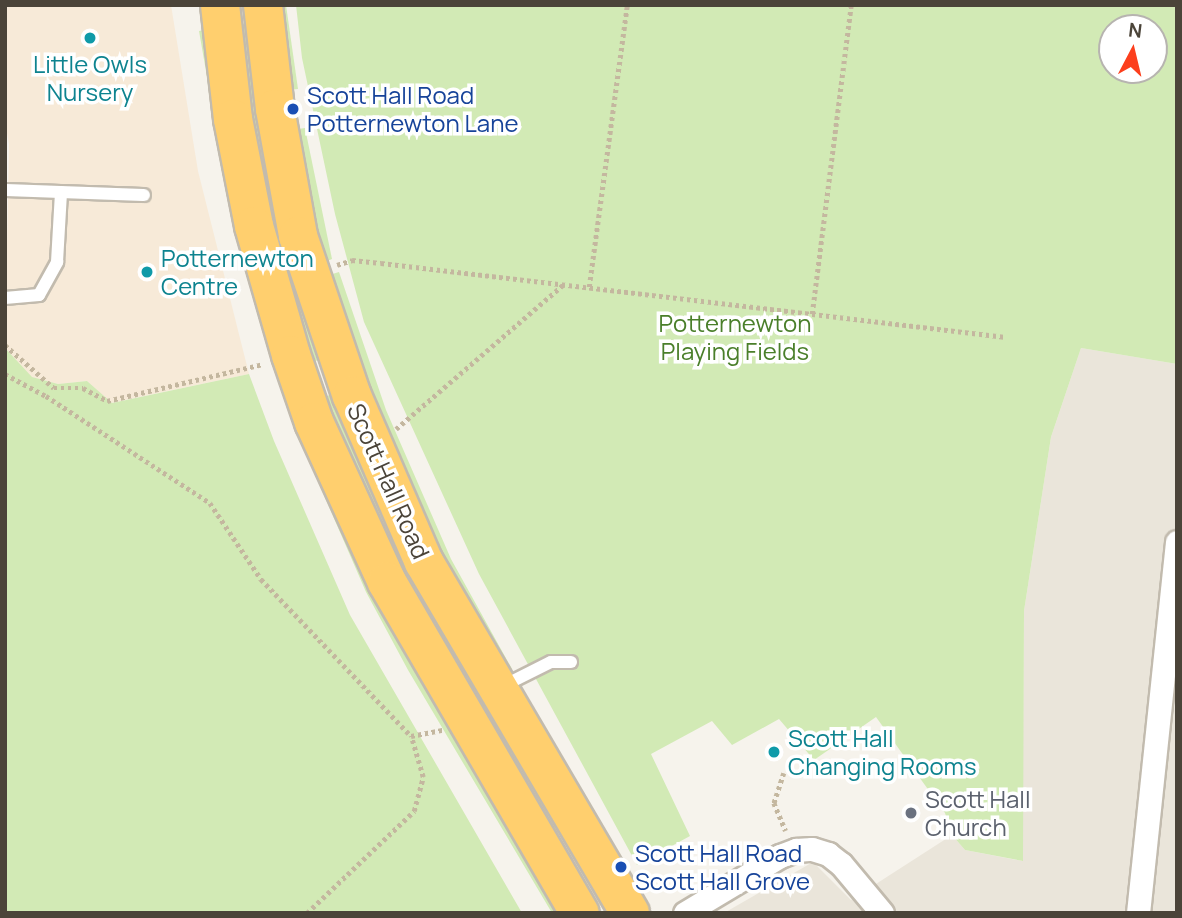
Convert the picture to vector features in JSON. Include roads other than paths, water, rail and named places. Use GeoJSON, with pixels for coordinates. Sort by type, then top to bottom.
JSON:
{"type":"FeatureCollection","features":[{"type":"Feature","properties":{"kind":"highway","name":"Scott Hall Road"},"geometry":{"type":"LineString","coordinates":[[220,5],[233,119],[254,226],[296,371],[314,422],[387,582],[580,913]]}},
{"type":"Feature","properties":{"kind":"highway","name":"Scott Hall Road"},"geometry":{"type":"LineString","coordinates":[[263,5],[279,134],[298,236],[344,371],[374,447],[424,562],[630,913]]}},
{"type":"Feature","properties":{"kind":"highway"},"geometry":{"type":"LineString","coordinates":[[296,371],[344,371]]}},
{"type":"Feature","properties":{"kind":"highway"},"geometry":{"type":"LineString","coordinates":[[549,861],[586,840]]}},
{"type":"Feature","properties":{"kind":"street"},"geometry":{"type":"LineString","coordinates":[[1138,913],[1177,542]]}},
{"type":"Feature","properties":{"kind":"street"},"geometry":{"type":"LineString","coordinates":[[685,913],[780,856],[796,850],[812,849],[828,854],[851,874],[881,913]]}},
{"type":"Feature","properties":{"kind":"lane"},"geometry":{"type":"LineString","coordinates":[[5,190],[144,195]]}},
{"type":"Feature","properties":{"kind":"lane"},"geometry":{"type":"LineString","coordinates":[[5,299],[39,295],[57,262],[61,192]]}},
{"type":"Feature","properties":{"kind":"lane"},"geometry":{"type":"LineString","coordinates":[[498,689],[551,662],[571,662]]}},
{"type":"Feature","properties":{"kind":"place","name":"Little Owls Nursery"},"geometry":{"type":"Point","coordinates":[90,38]}},
{"type":"Feature","properties":{"kind":"place","name":"Scott Hall Road Potternewton Lane"},"geometry":{"type":"Point","coordinates":[293,109]}},
{"type":"Feature","properties":{"kind":"place","name":"Potternewton Centre"},"geometry":{"type":"Point","coordinates":[147,272]}},
{"type":"Feature","properties":{"kind":"place","name":"Scott Hall Changing Rooms"},"geometry":{"type":"Point","coordinates":[774,752]}},
{"type":"Feature","properties":{"kind":"place","name":"Scott Hall Church"},"geometry":{"type":"Point","coordinates":[911,813]}},
{"type":"Feature","properties":{"kind":"place","name":"Scott Hall Road Scott Hall Grove"},"geometry":{"type":"Point","coordinates":[621,867]}},
{"type":"Feature","properties":{"kind":"park label","name":"Potternewton Playing Fields"},"geometry":{"type":"Point","coordinates":[735,337]}}]}
